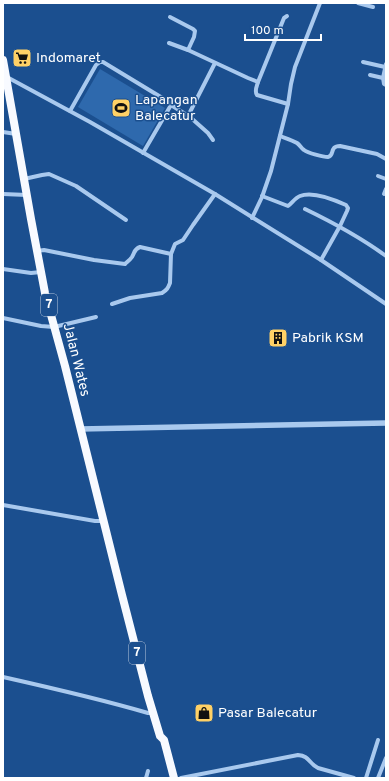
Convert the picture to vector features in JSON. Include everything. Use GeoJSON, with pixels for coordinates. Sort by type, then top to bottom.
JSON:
{"type":"FeatureCollection","features":[{"type":"Feature","properties":{"kind":"highway","name":"Jalan Wates"},"geometry":{"type":"LineString","coordinates":[[3,60],[41,272],[109,547],[153,713]]}},
{"type":"Feature","properties":{"kind":"highway","name":"7"},"geometry":{"type":"LineString","coordinates":[[153,713],[160,736],[159,740],[169,778]]}},
{"type":"Feature","properties":{"kind":"highway"},"geometry":{"type":"LineString","coordinates":[[160,736],[164,740],[174,778]]}},
{"type":"Feature","properties":{"kind":"street"},"geometry":{"type":"LineString","coordinates":[[252,218],[271,171],[288,104],[295,67],[320,3]]}},
{"type":"Feature","properties":{"kind":"street"},"geometry":{"type":"LineString","coordinates":[[358,3],[373,7]]}},
{"type":"Feature","properties":{"kind":"street"},"geometry":{"type":"LineString","coordinates":[[287,16],[284,18],[255,90],[257,95],[288,104]]}},
{"type":"Feature","properties":{"kind":"street"},"geometry":{"type":"LineString","coordinates":[[170,17],[193,29],[194,37],[188,50]]}},
{"type":"Feature","properties":{"kind":"street"},"geometry":{"type":"LineString","coordinates":[[168,43],[188,50],[258,82]]}},
{"type":"Feature","properties":{"kind":"street"},"geometry":{"type":"LineString","coordinates":[[70,112],[96,65],[103,62],[169,102],[171,105],[190,117],[208,133],[213,140]]}},
{"type":"Feature","properties":{"kind":"street"},"geometry":{"type":"LineString","coordinates":[[363,62],[386,65],[383,78],[384,84],[386,85]]}},
{"type":"Feature","properties":{"kind":"street"},"geometry":{"type":"LineString","coordinates":[[190,117],[190,111],[215,63]]}},
{"type":"Feature","properties":{"kind":"street"},"geometry":{"type":"LineString","coordinates":[[370,75],[383,78]]}},
{"type":"Feature","properties":{"kind":"street"},"geometry":{"type":"LineString","coordinates":[[5,76],[90,122],[215,194],[322,260],[386,304]]}},
{"type":"Feature","properties":{"kind":"street"},"geometry":{"type":"LineString","coordinates":[[144,153],[171,105]]}},
{"type":"Feature","properties":{"kind":"street"},"geometry":{"type":"LineString","coordinates":[[3,132],[16,134]]}},
{"type":"Feature","properties":{"kind":"street"},"geometry":{"type":"LineString","coordinates":[[280,136],[298,143],[306,151],[323,156],[331,156],[334,148],[336,146],[340,146],[377,154],[386,159]]}},
{"type":"Feature","properties":{"kind":"street"},"geometry":{"type":"LineString","coordinates":[[24,179],[49,174],[76,186],[126,220]]}},
{"type":"Feature","properties":{"kind":"street"},"geometry":{"type":"LineString","coordinates":[[378,176],[386,179]]}},
{"type":"Feature","properties":{"kind":"street"},"geometry":{"type":"LineString","coordinates":[[3,194],[27,195]]}},
{"type":"Feature","properties":{"kind":"street"},"geometry":{"type":"LineString","coordinates":[[112,304],[130,298],[166,291],[170,283],[171,254],[175,244],[183,240],[215,194]]}},
{"type":"Feature","properties":{"kind":"street"},"geometry":{"type":"LineString","coordinates":[[262,196],[288,206],[296,198],[304,195],[319,196],[346,205],[348,208],[347,211],[322,260]]}},
{"type":"Feature","properties":{"kind":"street"},"geometry":{"type":"LineString","coordinates":[[305,209],[340,226],[386,256]]}},
{"type":"Feature","properties":{"kind":"street"},"geometry":{"type":"LineString","coordinates":[[37,251],[44,250],[94,260],[125,264],[132,257],[135,250],[140,247],[171,254]]}},
{"type":"Feature","properties":{"kind":"street"},"geometry":{"type":"LineString","coordinates":[[3,268],[31,273],[41,272]]}},
{"type":"Feature","properties":{"kind":"street"},"geometry":{"type":"LineString","coordinates":[[3,318],[41,326],[54,327],[96,317]]}},
{"type":"Feature","properties":{"kind":"street"},"geometry":{"type":"LineString","coordinates":[[80,429],[386,425]]}},
{"type":"Feature","properties":{"kind":"street"},"geometry":{"type":"LineString","coordinates":[[3,505],[95,521],[103,521]]}},
{"type":"Feature","properties":{"kind":"street"},"geometry":{"type":"LineString","coordinates":[[3,676],[153,713]]}},
{"type":"Feature","properties":{"kind":"street"},"geometry":{"type":"LineString","coordinates":[[366,778],[378,740]]}},
{"type":"Feature","properties":{"kind":"street"},"geometry":{"type":"LineString","coordinates":[[181,778],[298,755],[304,755],[314,766],[318,768],[354,778]]}},
{"type":"Feature","properties":{"kind":"street"},"geometry":{"type":"LineString","coordinates":[[378,778],[386,758]]}},
{"type":"Feature","properties":{"kind":"street"},"geometry":{"type":"LineString","coordinates":[[146,778],[148,771]]}},
{"type":"Feature","properties":{"kind":"shaded area","name":"Lapangan Balecatur"},"geometry":{"type":"Polygon","coordinates":[[[100,69],[165,108],[143,146],[78,107],[100,69]]]}},
{"type":"Feature","properties":{"kind":"place","name":"Indomaret"},"geometry":{"type":"Point","coordinates":[22,58]}},
{"type":"Feature","properties":{"kind":"place","name":"Lapangan Balecatur"},"geometry":{"type":"Point","coordinates":[121,108]}},
{"type":"Feature","properties":{"kind":"place","name":"Pabrik KSM"},"geometry":{"type":"Point","coordinates":[278,338]}},
{"type":"Feature","properties":{"kind":"place","name":"Pasar Balecatur"},"geometry":{"type":"Point","coordinates":[204,713]}}]}
